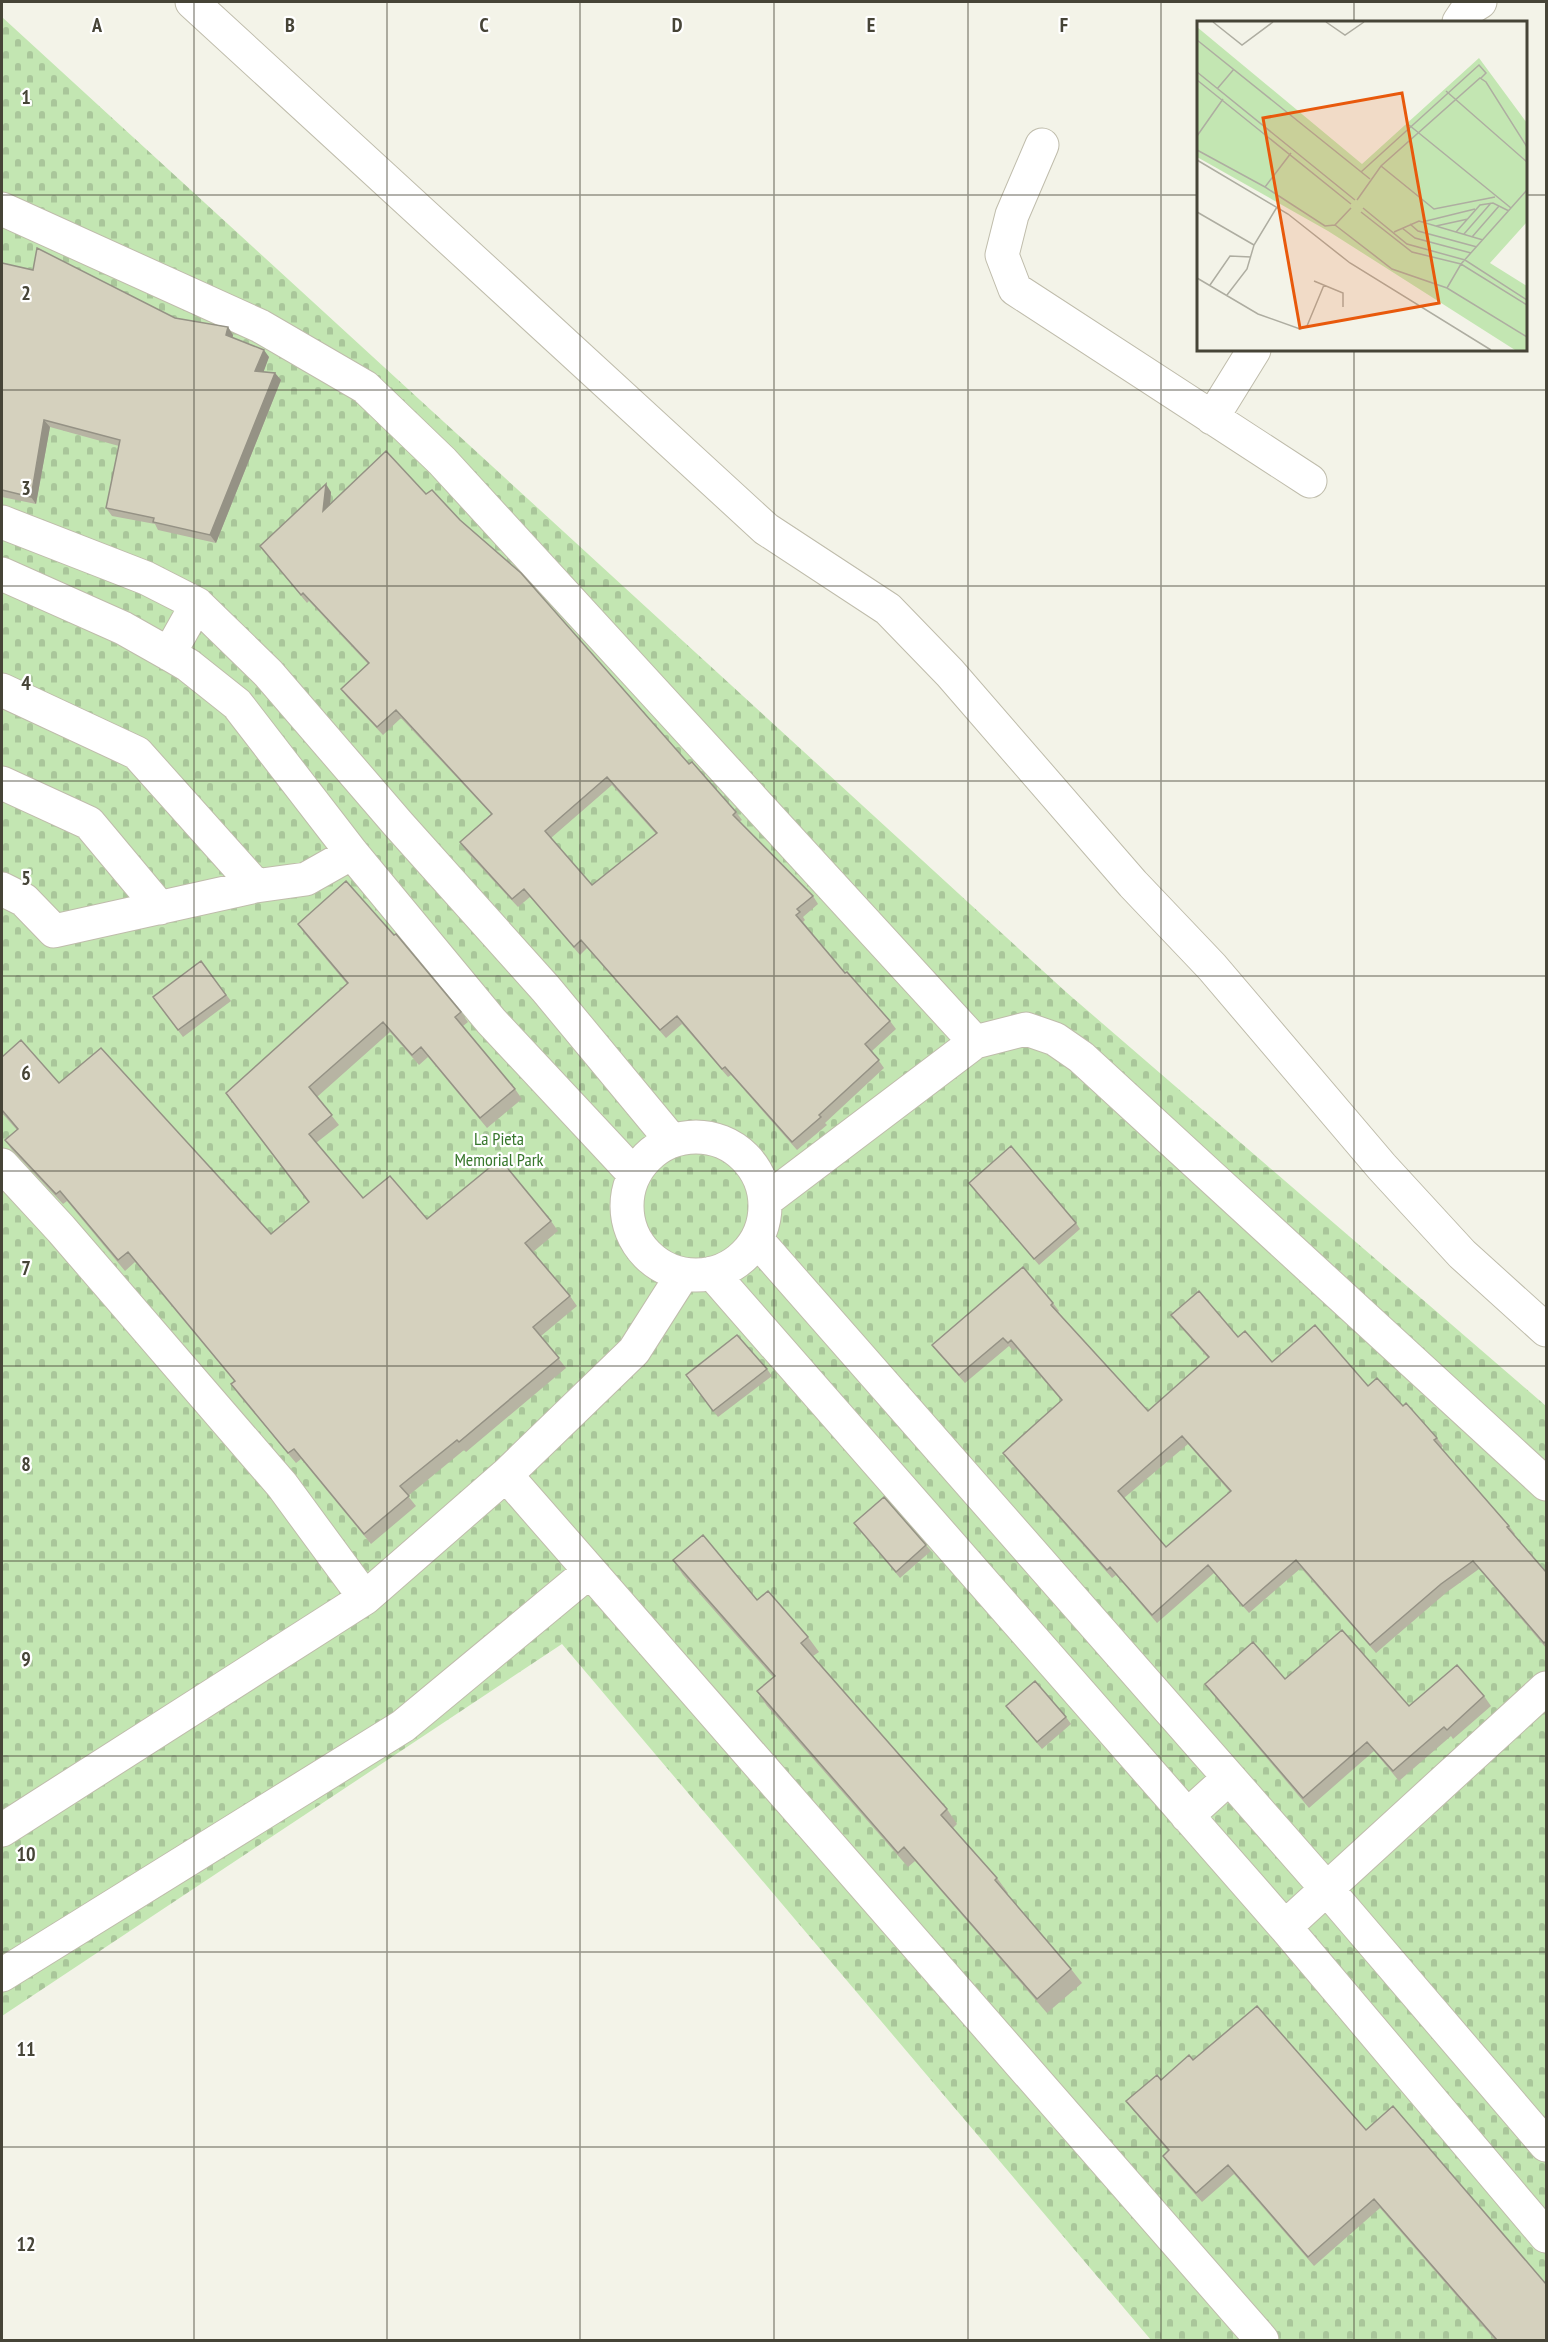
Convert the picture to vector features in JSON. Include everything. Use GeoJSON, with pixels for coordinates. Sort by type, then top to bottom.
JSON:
{"type":"FeatureCollection","features":[{"type":"Feature","properties":{"kind":"street"},"geometry":{"type":"LineString","coordinates":[[192,2],[766,529],[888,609],[950,673],[1133,884],[1212,967],[1382,1167],[1462,1254],[1546,1330]]}},
{"type":"Feature","properties":{"kind":"street"},"geometry":{"type":"LineString","coordinates":[[1460,21],[1467,10],[1480,2]]}},
{"type":"Feature","properties":{"kind":"street"},"geometry":{"type":"LineString","coordinates":[[1042,145],[1012,215],[1002,255],[1015,289],[1310,482]]}},
{"type":"Feature","properties":{"kind":"street"},"geometry":{"type":"LineString","coordinates":[[2,209],[260,326],[365,387],[442,461],[975,1042]]}},
{"type":"Feature","properties":{"kind":"street"},"geometry":{"type":"LineString","coordinates":[[1212,418],[1253,351]]}},
{"type":"Feature","properties":{"kind":"street"},"geometry":{"type":"LineString","coordinates":[[2,522],[146,578],[197,604],[268,674],[546,989],[672,1141]]}},
{"type":"Feature","properties":{"kind":"street"},"geometry":{"type":"LineString","coordinates":[[2,574],[123,628],[188,665],[237,704],[352,853],[491,1021],[634,1174]]}},
{"type":"Feature","properties":{"kind":"street"},"geometry":{"type":"LineString","coordinates":[[169,654],[197,604]]}},
{"type":"Feature","properties":{"kind":"street"},"geometry":{"type":"LineString","coordinates":[[2,690],[137,753],[256,886]]}},
{"type":"Feature","properties":{"kind":"street"},"geometry":{"type":"LineString","coordinates":[[2,783],[89,823],[160,908]]}},
{"type":"Feature","properties":{"kind":"street"},"geometry":{"type":"LineString","coordinates":[[2,889],[24,900],[17,910],[54,931],[256,886],[306,879],[352,853]]}},
{"type":"Feature","properties":{"kind":"street"},"geometry":{"type":"LineString","coordinates":[[765,1201],[975,1042],[1026,1029],[1055,1039],[1082,1057],[1546,1484]]}},
{"type":"Feature","properties":{"kind":"street"},"geometry":{"type":"LineString","coordinates":[[692,1136],[714,1139],[734,1148],[750,1162],[761,1180],[765,1214],[757,1240],[745,1255],[730,1267],[698,1274],[663,1266],[646,1253],[634,1236],[628,1215],[627,1194],[634,1174],[644,1160],[657,1149],[672,1141],[692,1136]]}},
{"type":"Feature","properties":{"kind":"street"},"geometry":{"type":"LineString","coordinates":[[2,1165],[61,1229],[282,1485],[365,1598]]}},
{"type":"Feature","properties":{"kind":"street"},"geometry":{"type":"LineString","coordinates":[[757,1240],[1326,1888],[1546,2145]]}},
{"type":"Feature","properties":{"kind":"street"},"geometry":{"type":"LineString","coordinates":[[2,1830],[365,1598],[506,1475],[634,1351],[698,1274]]}},
{"type":"Feature","properties":{"kind":"street"},"geometry":{"type":"LineString","coordinates":[[698,1274],[1285,1927],[1546,2236]]}},
{"type":"Feature","properties":{"kind":"street"},"geometry":{"type":"LineString","coordinates":[[506,1475],[1262,2340]]}},
{"type":"Feature","properties":{"kind":"street"},"geometry":{"type":"LineString","coordinates":[[2,1975],[403,1726],[590,1571]]}},
{"type":"Feature","properties":{"kind":"street"},"geometry":{"type":"LineString","coordinates":[[1285,1927],[1546,1688]]}},
{"type":"Feature","properties":{"kind":"street"},"geometry":{"type":"LineString","coordinates":[[1187,1816],[1229,1778]]}},
{"type":"Feature","properties":{"kind":"green space","name":"La Pieta Memorial Park"},"geometry":{"type":"Polygon","coordinates":[[[2,17],[1066,992],[1546,1406],[1546,2340],[1151,2340],[562,1644],[2,2016],[2,17]]]}},
{"type":"Feature","properties":{"kind":"building"},"geometry":{"type":"Polygon","coordinates":[[[37,248],[175,318],[228,327],[226,335],[264,350],[255,371],[275,373],[210,535],[153,522],[154,518],[106,508],[120,440],[44,420],[31,497],[2,490],[2,263],[33,270],[37,248]]]}},
{"type":"Feature","properties":{"kind":"building"},"geometry":{"type":"Polygon","coordinates":[[[386,451],[426,494],[432,490],[460,520],[521,573],[689,764],[692,762],[736,812],[733,815],[813,896],[797,909],[800,912],[796,915],[845,973],[847,972],[890,1021],[865,1044],[879,1060],[792,1142],[725,1067],[722,1069],[677,1016],[660,1030],[581,940],[574,947],[524,889],[512,899],[460,842],[492,814],[396,710],[377,727],[341,689],[369,663],[303,593],[301,595],[260,546],[326,484],[323,511],[386,451]],[[607,777],[545,831],[592,885],[657,833],[607,777]]]}},
{"type":"Feature","properties":{"kind":"building"},"geometry":{"type":"Polygon","coordinates":[[[346,881],[394,935],[396,934],[461,1012],[455,1017],[515,1089],[480,1118],[421,1047],[412,1055],[383,1022],[309,1087],[332,1115],[309,1134],[363,1198],[390,1176],[427,1219],[500,1159],[551,1221],[525,1243],[570,1296],[533,1327],[559,1358],[459,1442],[457,1440],[400,1486],[409,1496],[364,1534],[294,1449],[288,1453],[231,1384],[235,1381],[128,1252],[118,1260],[60,1191],[56,1194],[5,1140],[18,1129],[2,1110],[2,1057],[21,1040],[59,1083],[101,1048],[271,1234],[309,1202],[226,1093],[348,983],[298,924],[346,881]]]}},
{"type":"Feature","properties":{"kind":"building"},"geometry":{"type":"Polygon","coordinates":[[[201,961],[226,995],[178,1030],[153,997],[201,961]]]}},
{"type":"Feature","properties":{"kind":"building"},"geometry":{"type":"Polygon","coordinates":[[[1011,1146],[1076,1223],[1034,1259],[969,1183],[1011,1146]]]}},
{"type":"Feature","properties":{"kind":"building"},"geometry":{"type":"Polygon","coordinates":[[[1023,1267],[1053,1303],[1051,1305],[1148,1411],[1209,1357],[1171,1315],[1199,1291],[1238,1337],[1245,1331],[1272,1362],[1315,1325],[1368,1386],[1377,1378],[1403,1406],[1406,1403],[1437,1438],[1434,1440],[1546,1572],[1546,1641],[1544,1643],[1473,1561],[1441,1584],[1370,1645],[1296,1560],[1243,1606],[1208,1565],[1152,1615],[1110,1567],[1107,1570],[1003,1453],[1062,1400],[1011,1340],[1008,1343],[1003,1338],[959,1375],[932,1345],[1023,1267]],[[1182,1436],[1118,1491],[1166,1547],[1231,1491],[1182,1436]]]}},
{"type":"Feature","properties":{"kind":"building"},"geometry":{"type":"Polygon","coordinates":[[[737,1335],[767,1369],[713,1411],[686,1375],[737,1335]]]}},
{"type":"Feature","properties":{"kind":"building"},"geometry":{"type":"Polygon","coordinates":[[[884,1497],[926,1545],[896,1572],[854,1523],[884,1497]]]}},
{"type":"Feature","properties":{"kind":"building"},"geometry":{"type":"Polygon","coordinates":[[[703,1535],[757,1600],[768,1591],[808,1637],[801,1643],[947,1809],[941,1815],[997,1878],[995,1880],[1071,1969],[1037,1999],[904,1847],[898,1853],[757,1691],[775,1676],[673,1560],[703,1535]]]}},
{"type":"Feature","properties":{"kind":"building"},"geometry":{"type":"Polygon","coordinates":[[[1342,1630],[1409,1706],[1457,1665],[1484,1696],[1447,1730],[1444,1727],[1393,1771],[1367,1742],[1303,1798],[1205,1684],[1253,1642],[1285,1679],[1342,1630]]]}},
{"type":"Feature","properties":{"kind":"building"},"geometry":{"type":"Polygon","coordinates":[[[1035,1681],[1066,1717],[1037,1742],[1006,1706],[1035,1681]]]}},
{"type":"Feature","properties":{"kind":"building"},"geometry":{"type":"Polygon","coordinates":[[[1257,2006],[1366,2130],[1393,2106],[1546,2284],[1546,2340],[1497,2340],[1374,2199],[1308,2257],[1228,2165],[1196,2193],[1163,2156],[1169,2150],[1126,2101],[1157,2075],[1161,2080],[1189,2055],[1193,2060],[1257,2006]]]}}]}
